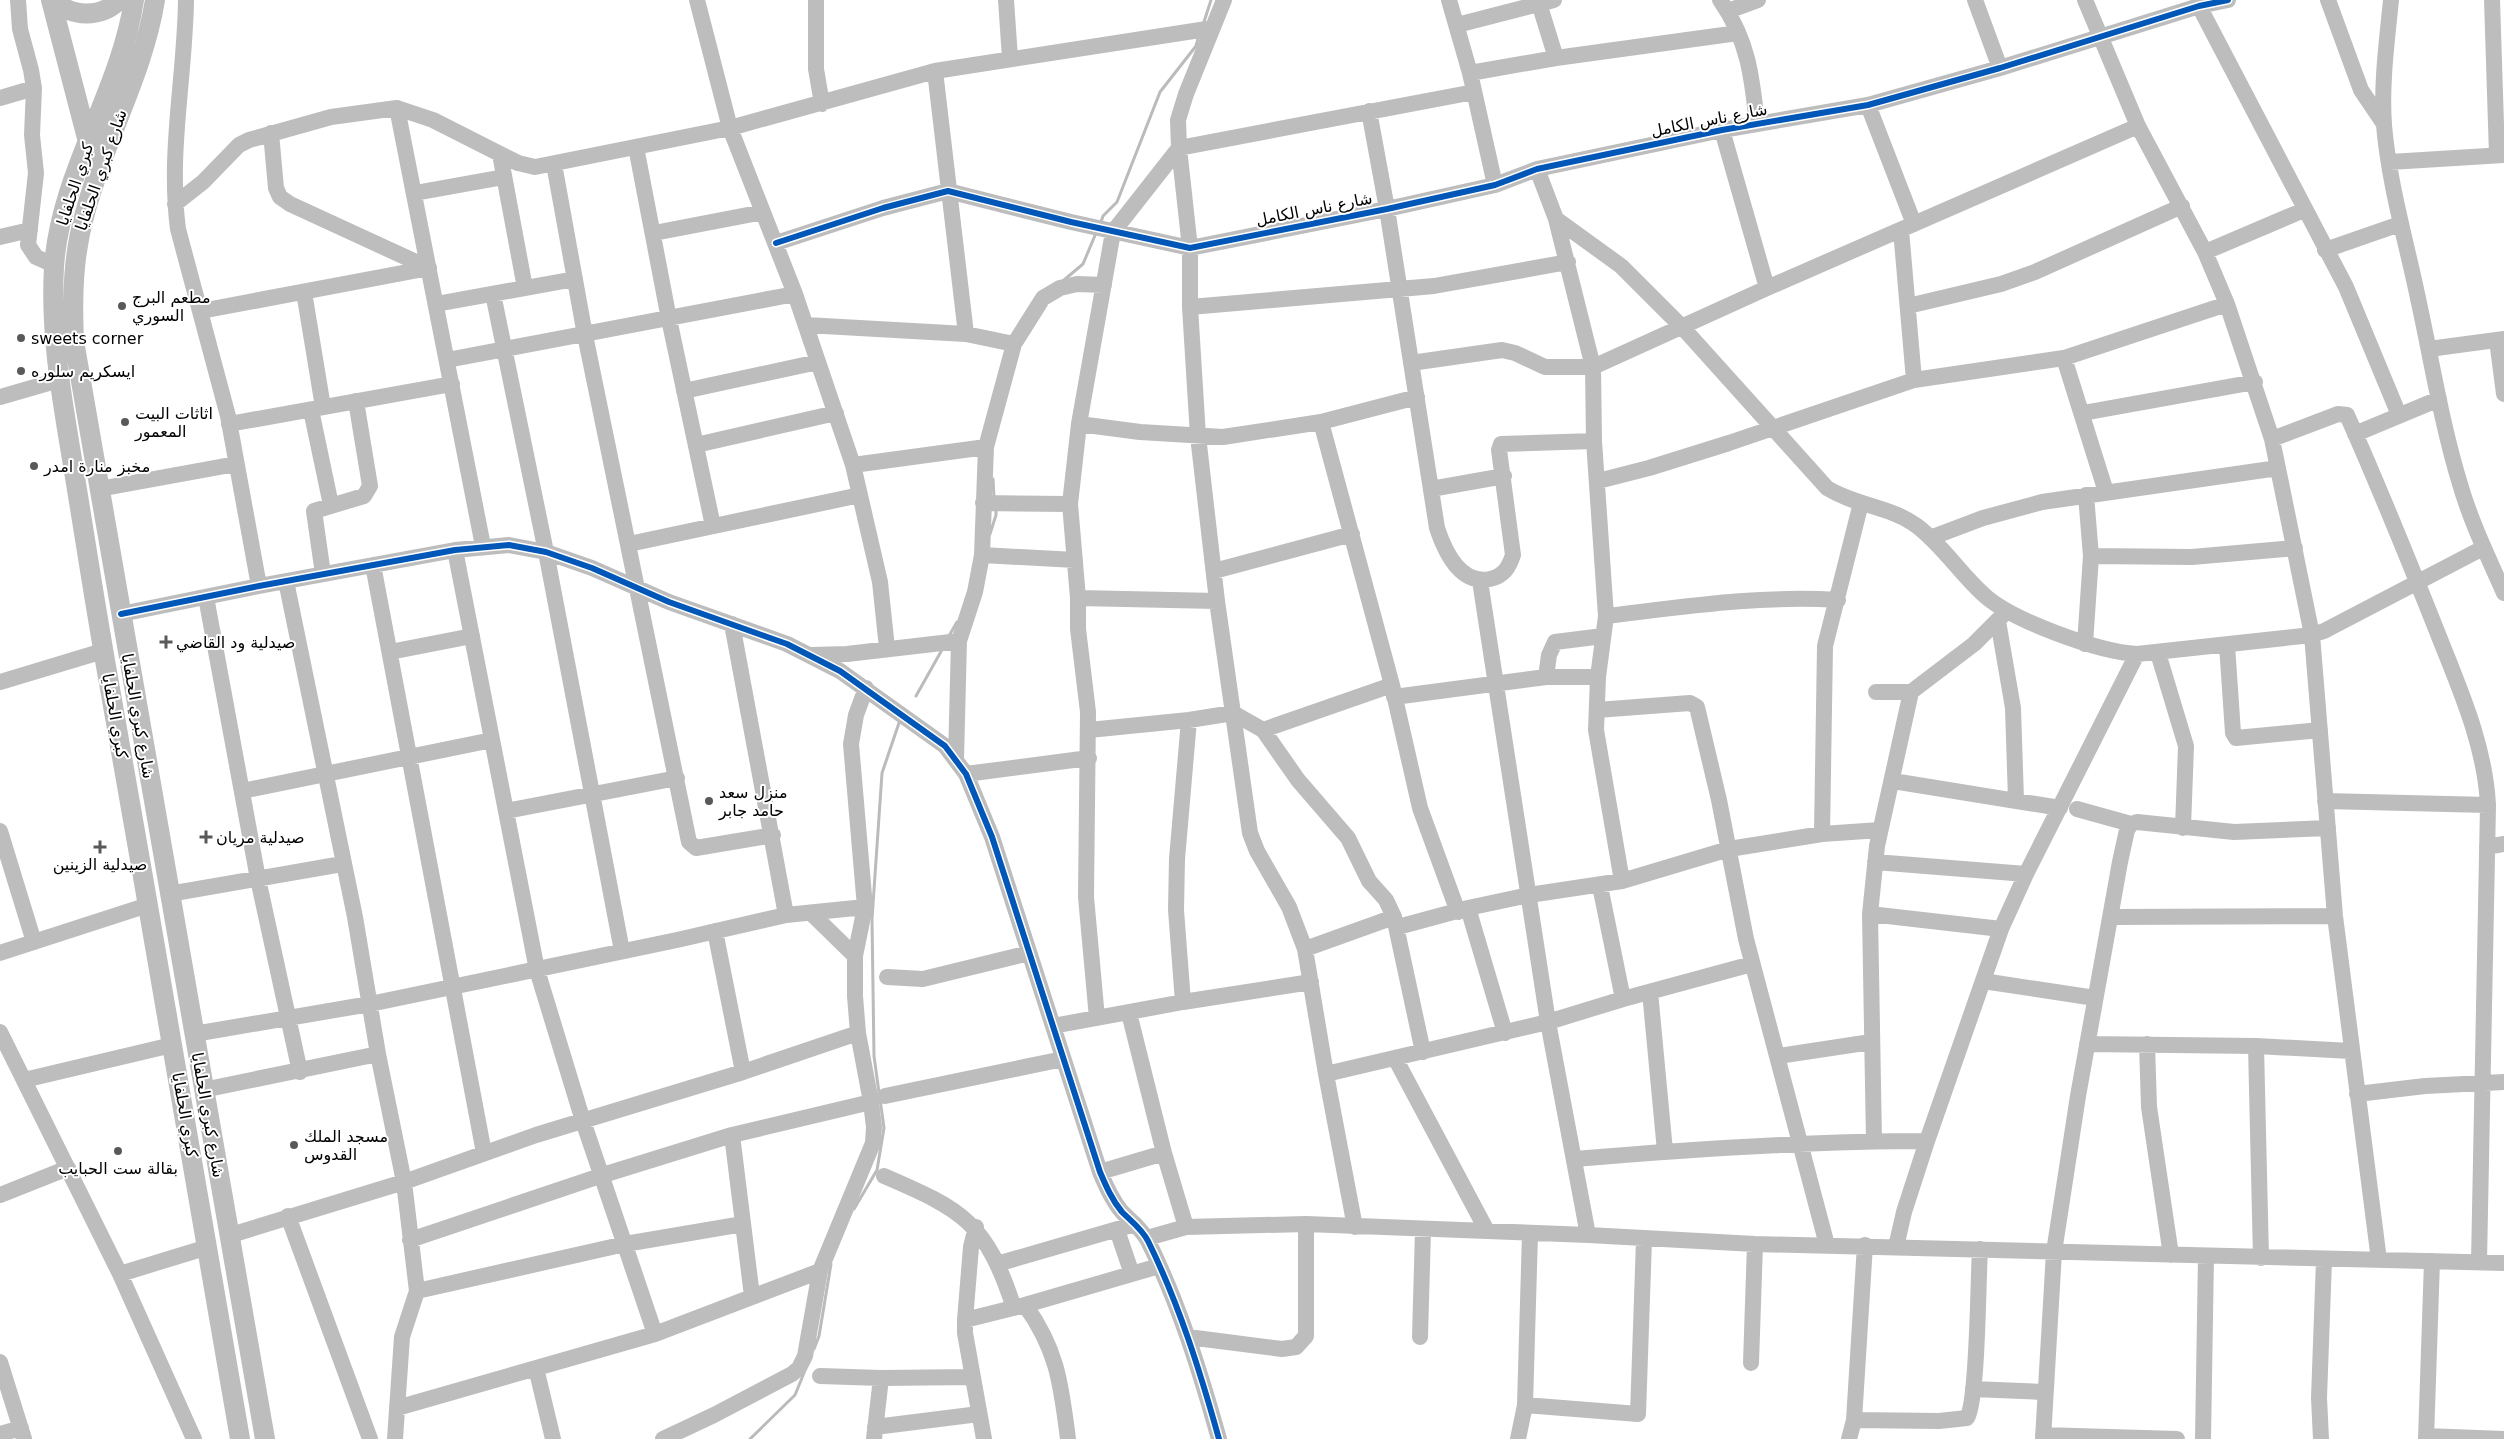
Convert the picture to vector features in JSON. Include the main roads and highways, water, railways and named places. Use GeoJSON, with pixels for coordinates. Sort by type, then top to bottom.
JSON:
{"type":"FeatureCollection","features":[{"type":"Feature","properties":{"kind":"main road"},"geometry":{"type":"LineString","coordinates":[[53,0],[70,11],[87,13],[105,10],[119,0]]}},
{"type":"Feature","properties":{"kind":"main road"},"geometry":{"type":"LineString","coordinates":[[53,0],[88,142]]}},
{"type":"Feature","properties":{"kind":"main road","name":"كبري الحلفايا"},"geometry":{"type":"LineString","coordinates":[[134,0],[121,58],[61,217],[54,265],[54,315],[59,380],[103,651],[240,1439]]}},
{"type":"Feature","properties":{"kind":"main road","name":"شارع كبري الحلفايا"},"geometry":{"type":"LineString","coordinates":[[155,0],[141,62],[99,168],[77,244],[73,306],[74,341],[265,1439]]}},
{"type":"Feature","properties":{"kind":"waterway"},"geometry":{"type":"LineString","coordinates":[[1203,25],[1211,0]]}},
{"type":"Feature","properties":{"kind":"waterway"},"geometry":{"type":"LineString","coordinates":[[1101,222],[1103,216],[1117,202],[1160,92],[1196,46],[1199,35]]}},
{"type":"Feature","properties":{"kind":"waterway"},"geometry":{"type":"LineString","coordinates":[[1064,280],[1083,264],[1096,233]]}},
{"type":"Feature","properties":{"kind":"waterway"},"geometry":{"type":"LineString","coordinates":[[993,479],[994,498]]}},
{"type":"Feature","properties":{"kind":"waterway"},"geometry":{"type":"LineString","coordinates":[[990,534],[996,509]]}},
{"type":"Feature","properties":{"kind":"waterway"},"geometry":{"type":"LineString","coordinates":[[949,636],[957,622]]}},
{"type":"Feature","properties":{"kind":"waterway"},"geometry":{"type":"LineString","coordinates":[[916,696],[943,648]]}},
{"type":"Feature","properties":{"kind":"waterway"},"geometry":{"type":"LineString","coordinates":[[879,1093],[874,1056],[872,919],[882,773],[900,720]]}},
{"type":"Feature","properties":{"kind":"waterway"},"geometry":{"type":"LineString","coordinates":[[854,1209],[877,1170],[884,1128],[880,1099]]}},
{"type":"Feature","properties":{"kind":"waterway"},"geometry":{"type":"LineString","coordinates":[[814,1349],[819,1336],[831,1264]]}},
{"type":"Feature","properties":{"kind":"waterway"},"geometry":{"type":"LineString","coordinates":[[750,1439],[795,1395],[804,1373]]}},
{"type":"Feature","properties":{"kind":"place","name":"مطعم البرج السوري"},"geometry":{"type":"Point","coordinates":[122,306]}},
{"type":"Feature","properties":{"kind":"place","name":"sweets corner"},"geometry":{"type":"Point","coordinates":[21,338]}},
{"type":"Feature","properties":{"kind":"place","name":"ايسكريم سلوره"},"geometry":{"type":"Point","coordinates":[21,371]}},
{"type":"Feature","properties":{"kind":"place","name":"اثاثات البيت المعمور"},"geometry":{"type":"Point","coordinates":[125,422]}},
{"type":"Feature","properties":{"kind":"place","name":"مخبز منارة امدر"},"geometry":{"type":"Point","coordinates":[34,466]}},
{"type":"Feature","properties":{"kind":"place","name":"صيدلية ود القاضي"},"geometry":{"type":"Point","coordinates":[166,642]}},
{"type":"Feature","properties":{"kind":"place","name":"منزل سعد حامد جابر"},"geometry":{"type":"Point","coordinates":[709,801]}},
{"type":"Feature","properties":{"kind":"place","name":"صيدلية مريان"},"geometry":{"type":"Point","coordinates":[206,837]}},
{"type":"Feature","properties":{"kind":"place","name":"صيدلية الزينين"},"geometry":{"type":"Point","coordinates":[100,847]}},
{"type":"Feature","properties":{"kind":"place","name":"مسجد الملك القدوس"},"geometry":{"type":"Point","coordinates":[294,1145]}},
{"type":"Feature","properties":{"kind":"place","name":"بقالة ست الحبايب"},"geometry":{"type":"Point","coordinates":[118,1151]}}]}
